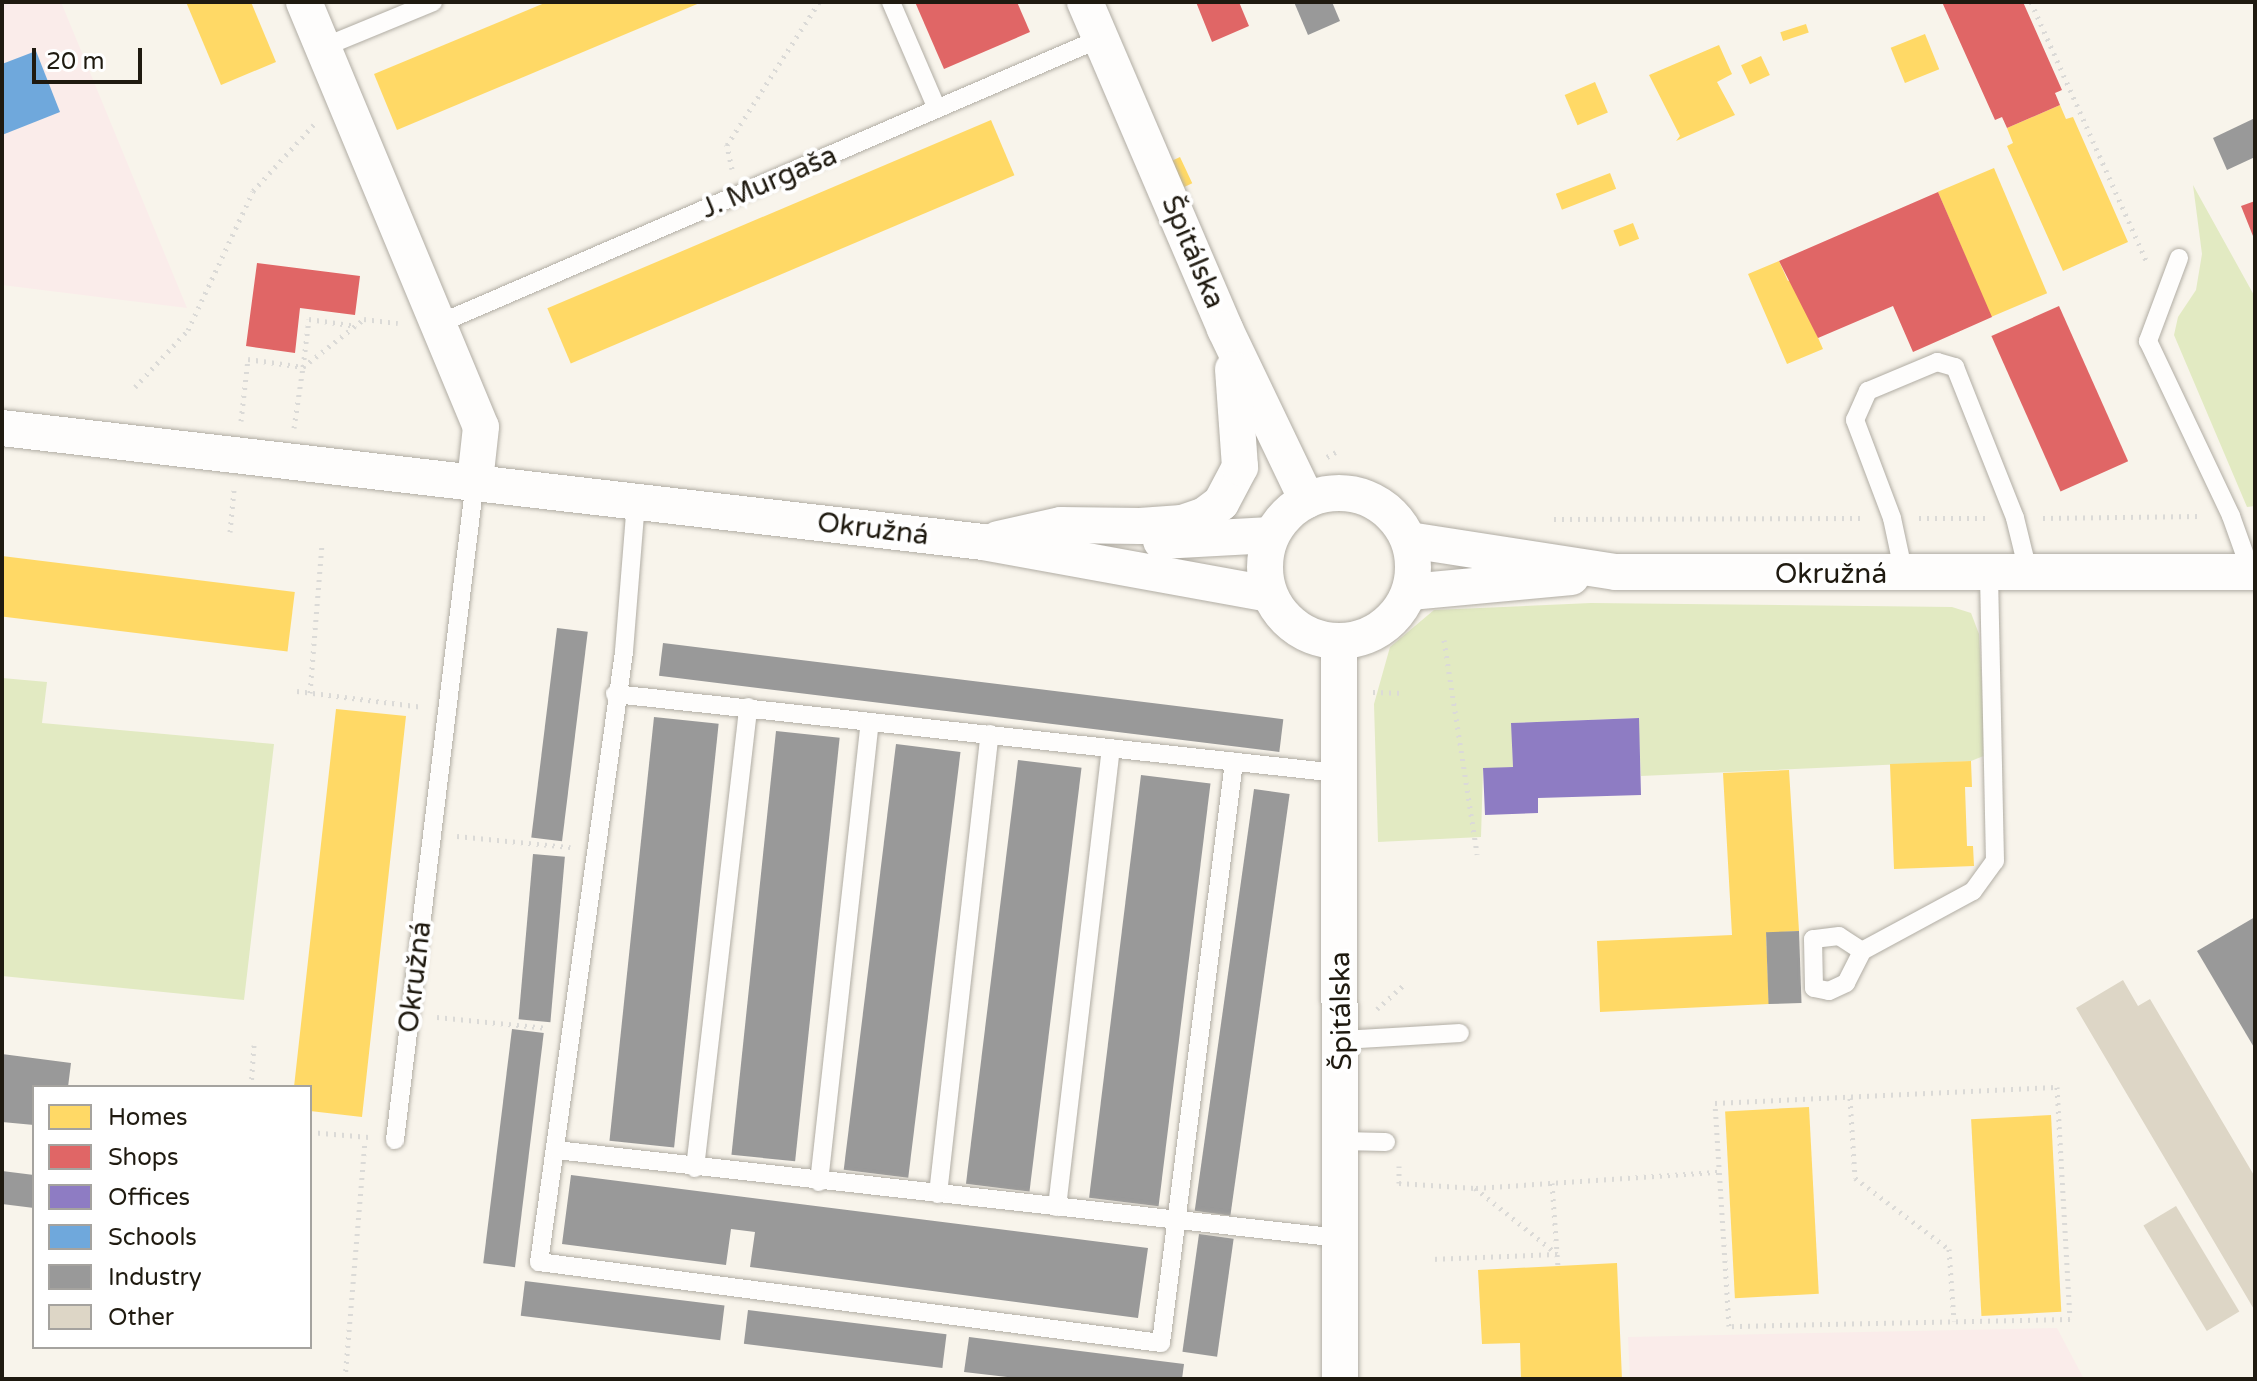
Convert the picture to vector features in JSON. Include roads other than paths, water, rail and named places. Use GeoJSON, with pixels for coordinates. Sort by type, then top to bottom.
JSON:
{"type":"FeatureCollection","features":[{"type":"Feature","properties":{"kind":"street"},"geometry":{"type":"LineString","coordinates":[[304,2],[481,427],[475,481]]}},
{"type":"Feature","properties":{"kind":"street","name":"Špitálska"},"geometry":{"type":"LineString","coordinates":[[1085,2],[1225,329],[1307,500]]}},
{"type":"Feature","properties":{"kind":"street"},"geometry":{"type":"LineString","coordinates":[[983,542],[1061,525],[1182,523],[1221,503],[1235,481],[1241,447],[1225,329]]}},
{"type":"Feature","properties":{"kind":"street","name":"Okružná"},"geometry":{"type":"LineString","coordinates":[[2,428],[983,542],[1268,594]]}},
{"type":"Feature","properties":{"kind":"street"},"geometry":{"type":"LineString","coordinates":[[1328,493],[1370,499],[1388,511],[1409,540],[1415,568],[1410,592],[1383,628],[1339,642],[1295,628],[1268,594],[1264,573],[1271,535],[1280,520],[1307,500],[1328,493]]}},
{"type":"Feature","properties":{"kind":"street"},"geometry":{"type":"LineString","coordinates":[[983,542],[1234,540],[1271,535]]}},
{"type":"Feature","properties":{"kind":"street","name":"Okružná"},"geometry":{"type":"LineString","coordinates":[[1409,540],[1616,572],[2029,575],[2253,572]]}},
{"type":"Feature","properties":{"kind":"street"},"geometry":{"type":"LineString","coordinates":[[1410,592],[1616,572]]}},
{"type":"Feature","properties":{"kind":"street","name":"Špitálska"},"geometry":{"type":"LineString","coordinates":[[1339,642],[1343,1040],[1340,1379]]}},
{"type":"Feature","properties":{"kind":"lane"},"geometry":{"type":"LineString","coordinates":[[324,47],[433,2]]}},
{"type":"Feature","properties":{"kind":"lane"},"geometry":{"type":"LineString","coordinates":[[891,2],[937,109]]}},
{"type":"Feature","properties":{"kind":"lane","name":"J. Murgaša"},"geometry":{"type":"LineString","coordinates":[[436,325],[1101,38]]}},
{"type":"Feature","properties":{"kind":"lane"},"geometry":{"type":"LineString","coordinates":[[2179,258],[2148,341],[2231,516],[2253,572]]}},
{"type":"Feature","properties":{"kind":"lane"},"geometry":{"type":"LineString","coordinates":[[1904,574],[1892,518],[1855,420],[1868,391],[1937,362],[1955,367],[2015,518],[2029,575]]}},
{"type":"Feature","properties":{"kind":"lane","name":"Okružná"},"geometry":{"type":"LineString","coordinates":[[395,1140],[475,481]]}},
{"type":"Feature","properties":{"kind":"lane"},"geometry":{"type":"LineString","coordinates":[[636,502],[624,652],[615,694],[539,1262],[1161,1343],[1234,762]]}},
{"type":"Feature","properties":{"kind":"lane"},"geometry":{"type":"LineString","coordinates":[[1862,951],[1973,891],[1995,861],[1989,575]]}},
{"type":"Feature","properties":{"kind":"lane"},"geometry":{"type":"LineString","coordinates":[[615,694],[1338,773]]}},
{"type":"Feature","properties":{"kind":"lane"},"geometry":{"type":"LineString","coordinates":[[695,1168],[748,707]]}},
{"type":"Feature","properties":{"kind":"lane"},"geometry":{"type":"LineString","coordinates":[[819,1182],[870,723]]}},
{"type":"Feature","properties":{"kind":"lane"},"geometry":{"type":"LineString","coordinates":[[938,1194],[990,734]]}},
{"type":"Feature","properties":{"kind":"lane"},"geometry":{"type":"LineString","coordinates":[[1057,1207],[1111,748]]}},
{"type":"Feature","properties":{"kind":"lane"},"geometry":{"type":"LineString","coordinates":[[1343,1040],[1460,1033]]}},
{"type":"Feature","properties":{"kind":"lane"},"geometry":{"type":"LineString","coordinates":[[1341,1141],[1392,1149]]}},
{"type":"Feature","properties":{"kind":"lane"},"geometry":{"type":"LineString","coordinates":[[556,1150],[819,1182],[1339,1238]]}}]}
